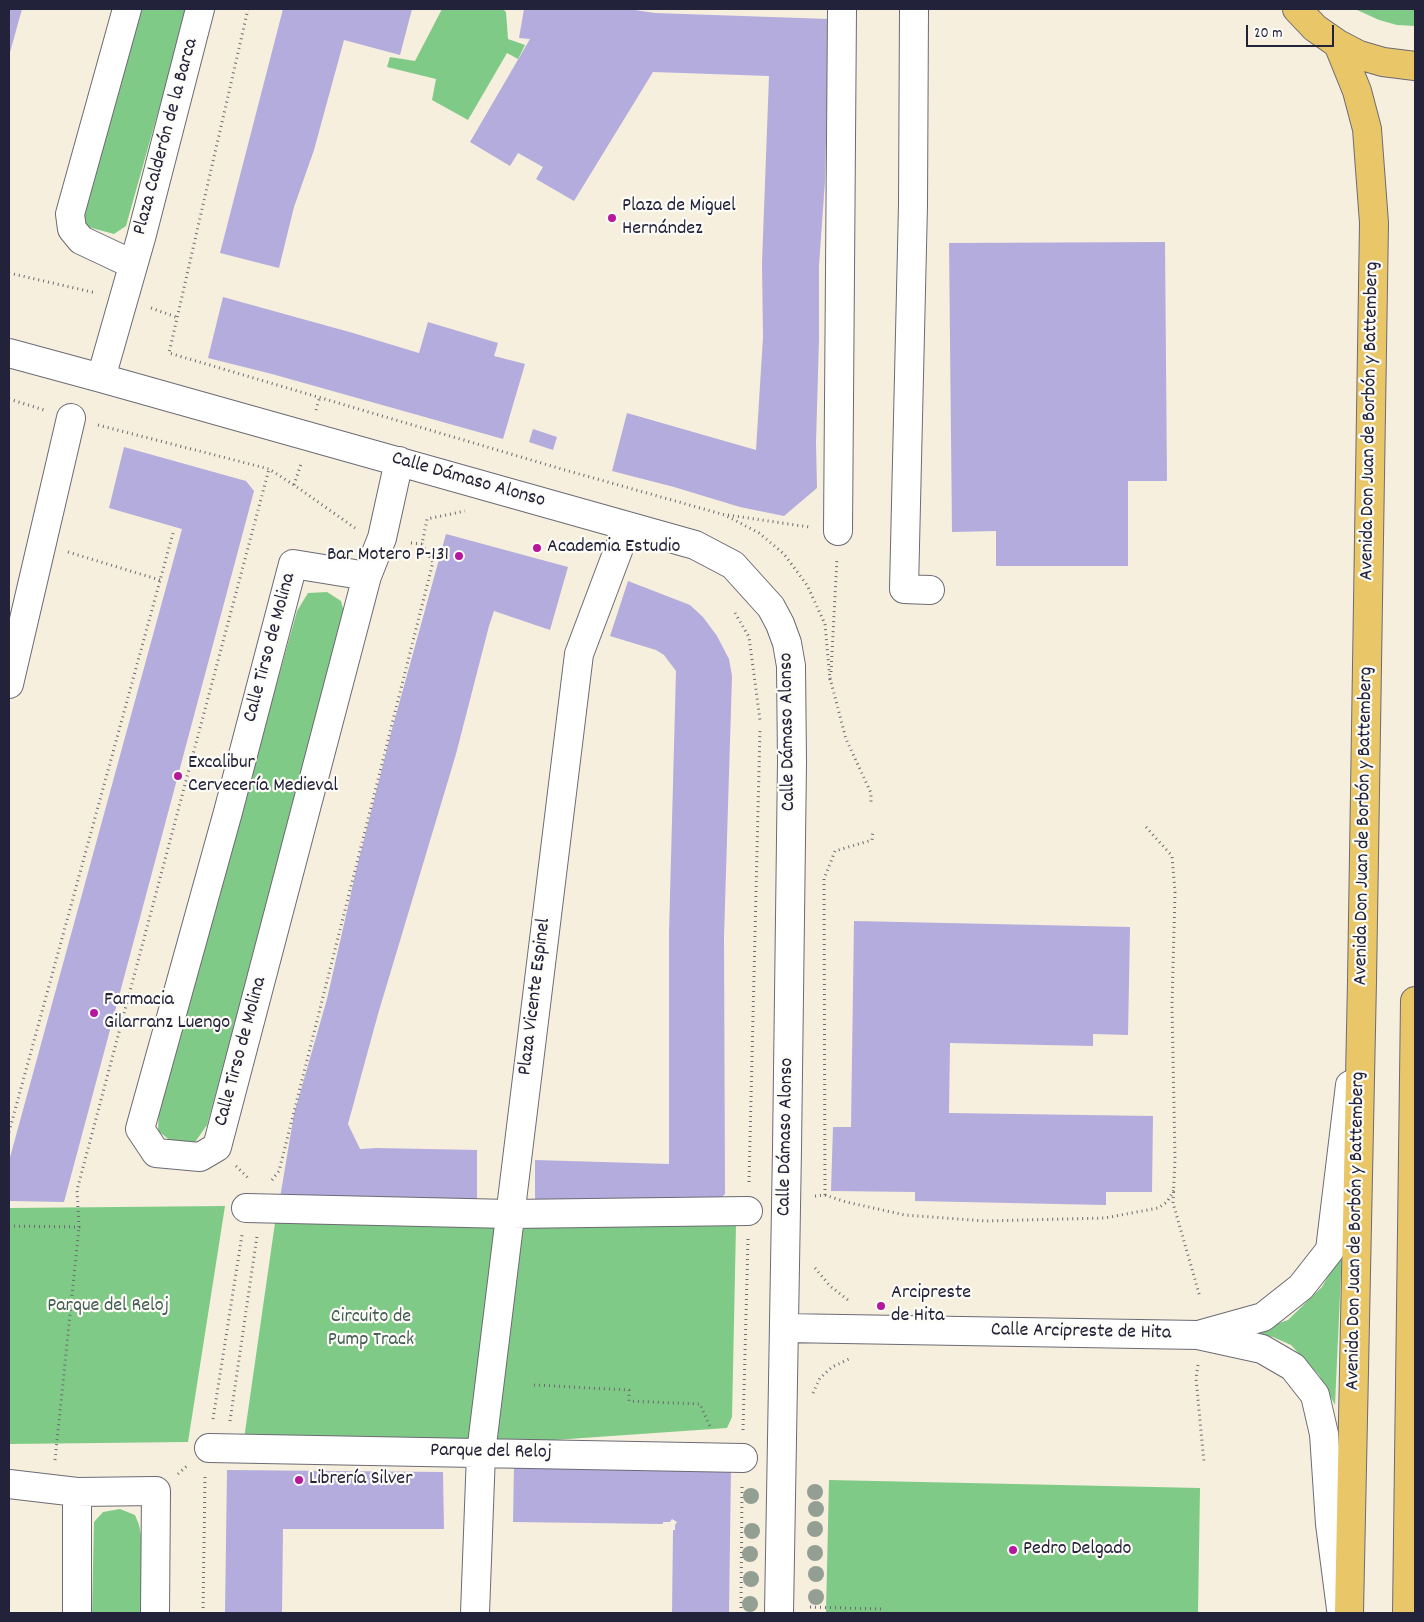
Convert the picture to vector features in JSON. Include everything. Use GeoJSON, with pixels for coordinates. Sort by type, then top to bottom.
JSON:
{"type":"FeatureCollection","features":[{"type":"Feature","properties":{"kind":"main road"},"geometry":{"type":"LineString","coordinates":[[1297,9],[1315,28],[1338,44],[1359,55],[1383,62],[1415,66]]}},
{"type":"Feature","properties":{"kind":"main road","name":"Avenida Don Juan de Borbón y Battemberg"},"geometry":{"type":"LineString","coordinates":[[1338,44],[1358,91],[1367,129],[1374,223],[1362,981],[1349,1613]]}},
{"type":"Feature","properties":{"kind":"main road"},"geometry":{"type":"LineString","coordinates":[[1407,1613],[1415,1001]]}},
{"type":"Feature","properties":{"kind":"street","name":"Plaza Calderón de la Barca"},"geometry":{"type":"LineString","coordinates":[[127,9],[70,214],[72,230],[81,240],[132,264]]}},
{"type":"Feature","properties":{"kind":"street","name":"Plaza Calderón de la Barca"},"geometry":{"type":"LineString","coordinates":[[100,378],[141,238],[200,9]]}},
{"type":"Feature","properties":{"kind":"street"},"geometry":{"type":"LineString","coordinates":[[838,531],[842,9]]}},
{"type":"Feature","properties":{"kind":"street"},"geometry":{"type":"LineString","coordinates":[[914,9],[914,205],[904,589],[930,590]]}},
{"type":"Feature","properties":{"kind":"street","name":"Calle Dámaso Alonso"},"geometry":{"type":"LineString","coordinates":[[9,353],[695,545],[733,565],[771,607],[787,643],[791,666],[792,733],[779,1613]]}},
{"type":"Feature","properties":{"kind":"street"},"geometry":{"type":"LineString","coordinates":[[9,684],[71,418]]}},
{"type":"Feature","properties":{"kind":"street","name":"Calle Tirso de Molina"},"geometry":{"type":"LineString","coordinates":[[367,576],[293,564],[228,812],[140,1129],[156,1153],[200,1158],[217,1147],[367,576],[382,538],[399,461]]}},
{"type":"Feature","properties":{"kind":"street","name":"Plaza Vicente Espinel"},"geometry":{"type":"LineString","coordinates":[[475,1613],[481,1453],[579,654],[619,548]]}},
{"type":"Feature","properties":{"kind":"street","name":"Calle Arcipreste de Hita"},"geometry":{"type":"LineString","coordinates":[[1199,1347],[1263,1317],[1301,1288],[1330,1250],[1362,981]]}},
{"type":"Feature","properties":{"kind":"street"},"geometry":{"type":"LineString","coordinates":[[254,1208],[510,1214],[748,1211]]}},
{"type":"Feature","properties":{"kind":"street","name":"Calle Arcipreste de Hita"},"geometry":{"type":"LineString","coordinates":[[784,1328],[863,1328],[1262,1349],[1293,1367],[1315,1395],[1324,1434],[1330,1524],[1341,1613]]}},
{"type":"Feature","properties":{"kind":"street","name":"Parque del Reloj"},"geometry":{"type":"LineString","coordinates":[[217,1449],[732,1458]]}},
{"type":"Feature","properties":{"kind":"street"},"geometry":{"type":"LineString","coordinates":[[9,1484],[64,1490],[156,1491],[155,1613]]}},
{"type":"Feature","properties":{"kind":"street"},"geometry":{"type":"LineString","coordinates":[[64,1490],[77,1613]]}},
{"type":"Feature","properties":{"kind":"path"},"geometry":{"type":"LineString","coordinates":[[248,9],[169,353],[565,470],[725,515],[838,531],[834,639],[830,680],[846,739],[870,793],[871,805]]}},
{"type":"Feature","properties":{"kind":"path"},"geometry":{"type":"LineString","coordinates":[[9,273],[103,295]]}},
{"type":"Feature","properties":{"kind":"path"},"geometry":{"type":"LineString","coordinates":[[150,308],[176,317]]}},
{"type":"Feature","properties":{"kind":"path"},"geometry":{"type":"LineString","coordinates":[[9,399],[71,418],[269,470],[294,485],[362,533]]}},
{"type":"Feature","properties":{"kind":"path"},"geometry":{"type":"LineString","coordinates":[[294,485],[302,461]]}},
{"type":"Feature","properties":{"kind":"path"},"geometry":{"type":"LineString","coordinates":[[64,1490],[79,1227],[77,1190],[269,470]]}},
{"type":"Feature","properties":{"kind":"path"},"geometry":{"type":"LineString","coordinates":[[156,1491],[217,1449],[254,1208],[279,1171],[433,562],[422,544],[427,519],[464,511],[474,513]]}},
{"type":"Feature","properties":{"kind":"path"},"geometry":{"type":"LineString","coordinates":[[9,1132],[174,533]]}},
{"type":"Feature","properties":{"kind":"path"},"geometry":{"type":"LineString","coordinates":[[404,542],[422,544]]}},
{"type":"Feature","properties":{"kind":"path"},"geometry":{"type":"LineString","coordinates":[[41,544],[160,580]]}},
{"type":"Feature","properties":{"kind":"path"},"geometry":{"type":"LineString","coordinates":[[732,608],[749,638],[761,722],[748,1211],[732,1458],[741,1613]]}},
{"type":"Feature","properties":{"kind":"path"},"geometry":{"type":"LineString","coordinates":[[1146,826],[1172,856],[1175,892],[1172,1005],[1175,1159],[1173,1203],[1200,1297]]}},
{"type":"Feature","properties":{"kind":"path"},"geometry":{"type":"LineString","coordinates":[[825,1195],[824,879],[835,851],[872,840],[873,830]]}},
{"type":"Feature","properties":{"kind":"path"},"geometry":{"type":"LineString","coordinates":[[202,1613],[205,1474],[217,1449],[254,1208],[251,1180],[217,1147]]}},
{"type":"Feature","properties":{"kind":"path"},"geometry":{"type":"LineString","coordinates":[[811,1197],[825,1195],[846,1202],[905,1215],[985,1221],[1105,1218],[1158,1208],[1167,1202],[1174,1189]]}},
{"type":"Feature","properties":{"kind":"path"},"geometry":{"type":"LineString","coordinates":[[9,1226],[79,1227]]}},
{"type":"Feature","properties":{"kind":"path"},"geometry":{"type":"LineString","coordinates":[[812,1265],[830,1286],[850,1302],[865,1306],[861,1354],[832,1367],[820,1378],[813,1393],[812,1401]]}},
{"type":"Feature","properties":{"kind":"path"},"geometry":{"type":"LineString","coordinates":[[1199,1347],[1196,1378],[1204,1463]]}},
{"type":"Feature","properties":{"kind":"path"},"geometry":{"type":"LineString","coordinates":[[534,1386],[629,1390],[629,1401],[700,1404],[732,1458]]}},
{"type":"Feature","properties":{"kind":"path"},"geometry":{"type":"LineString","coordinates":[[810,1607],[881,1610],[881,1613]]}},
{"type":"Feature","properties":{"kind":"green space"},"geometry":{"type":"Polygon","coordinates":[[[138,9],[187,9],[126,226],[114,234],[88,227],[82,217],[138,9]]]}},
{"type":"Feature","properties":{"kind":"green space"},"geometry":{"type":"Polygon","coordinates":[[[442,9],[503,9],[506,12],[508,39],[525,45],[518,59],[507,53],[468,120],[432,100],[436,79],[387,67],[390,57],[415,61],[442,9]]]}},
{"type":"Feature","properties":{"kind":"green space"},"geometry":{"type":"Polygon","coordinates":[[[1355,9],[1415,9],[1415,26],[1397,25],[1379,20],[1355,9]]]}},
{"type":"Feature","properties":{"kind":"green space"},"geometry":{"type":"Polygon","coordinates":[[[327,592],[341,601],[345,616],[344,632],[207,1125],[193,1145],[175,1144],[158,1131],[159,1105],[297,611],[308,593],[327,592]]]}},
{"type":"Feature","properties":{"kind":"green space","name":"Parque del Reloj"},"geometry":{"type":"Polygon","coordinates":[[[225,1206],[188,1442],[9,1444],[9,1208],[225,1206]]]}},
{"type":"Feature","properties":{"kind":"green space","name":"Circuito de Pump Track"},"geometry":{"type":"Polygon","coordinates":[[[277,1209],[497,1219],[469,1437],[457,1453],[244,1439],[277,1209]]]}},
{"type":"Feature","properties":{"kind":"green space"},"geometry":{"type":"Polygon","coordinates":[[[510,1214],[736,1225],[732,1417],[727,1428],[496,1444],[510,1214]]]}},
{"type":"Feature","properties":{"kind":"green space"},"geometry":{"type":"Polygon","coordinates":[[[1342,1251],[1335,1405],[1319,1375],[1291,1345],[1273,1337],[1248,1333],[1288,1320],[1322,1287],[1342,1251]]]}},
{"type":"Feature","properties":{"kind":"green space","name":"Pedro Delgado"},"geometry":{"type":"Polygon","coordinates":[[[829,1480],[1200,1488],[1198,1613],[826,1613],[829,1480]]]}},
{"type":"Feature","properties":{"kind":"green space"},"geometry":{"type":"Polygon","coordinates":[[[120,1509],[135,1515],[139,1525],[143,1546],[142,1613],[92,1613],[94,1522],[103,1512],[120,1509]]]}},
{"type":"Feature","properties":{"kind":"building"},"geometry":{"type":"Polygon","coordinates":[[[9,9],[22,9],[9,56],[9,9]]]}},
{"type":"Feature","properties":{"kind":"building"},"geometry":{"type":"Polygon","coordinates":[[[283,9],[412,9],[400,55],[344,40],[314,150],[294,207],[279,268],[220,253],[283,9]]]}},
{"type":"Feature","properties":{"kind":"building"},"geometry":{"type":"Polygon","coordinates":[[[524,9],[628,9],[655,13],[829,19],[825,181],[819,265],[817,488],[784,516],[740,507],[612,471],[627,413],[756,450],[763,337],[762,263],[769,76],[653,72],[574,201],[536,179],[543,167],[518,153],[510,166],[470,142],[530,39],[519,38],[524,9]]]}},
{"type":"Feature","properties":{"kind":"building"},"geometry":{"type":"Polygon","coordinates":[[[1165,242],[1167,481],[1128,481],[1128,566],[996,566],[996,531],[952,532],[949,243],[1165,242]]]}},
{"type":"Feature","properties":{"kind":"building"},"geometry":{"type":"Polygon","coordinates":[[[223,297],[419,353],[428,322],[498,343],[494,356],[525,364],[503,439],[272,374],[208,358],[223,297]]]}},
{"type":"Feature","properties":{"kind":"building"},"geometry":{"type":"Polygon","coordinates":[[[533,429],[557,437],[553,450],[529,442],[533,429]]]}},
{"type":"Feature","properties":{"kind":"building"},"geometry":{"type":"Polygon","coordinates":[[[124,447],[246,481],[254,491],[64,1202],[9,1201],[9,1161],[182,529],[109,508],[124,447]]]}},
{"type":"Feature","properties":{"kind":"building"},"geometry":{"type":"Polygon","coordinates":[[[446,534],[568,567],[550,630],[494,611],[456,754],[378,1014],[348,1124],[360,1149],[477,1150],[477,1208],[280,1198],[294,1114],[327,999],[356,871],[391,733],[446,534]]]}},
{"type":"Feature","properties":{"kind":"building"},"geometry":{"type":"Polygon","coordinates":[[[628,581],[690,605],[703,617],[717,636],[729,659],[732,676],[724,937],[725,1194],[709,1211],[535,1211],[535,1160],[669,1164],[669,933],[676,671],[664,655],[656,650],[610,636],[628,581]]]}},
{"type":"Feature","properties":{"kind":"building"},"geometry":{"type":"Polygon","coordinates":[[[854,921],[1130,927],[1128,1035],[1093,1034],[1093,1046],[950,1043],[949,1113],[1153,1116],[1152,1192],[1106,1192],[1106,1205],[915,1201],[915,1192],[831,1191],[833,1127],[851,1127],[854,921]]]}},
{"type":"Feature","properties":{"kind":"building"},"geometry":{"type":"Polygon","coordinates":[[[514,1464],[731,1468],[729,1613],[672,1613],[673,1530],[675,1530],[677,1522],[672,1519],[670,1522],[663,1522],[663,1524],[513,1522],[514,1464]]]}},
{"type":"Feature","properties":{"kind":"building"},"geometry":{"type":"Polygon","coordinates":[[[227,1470],[443,1472],[444,1529],[283,1529],[282,1613],[225,1613],[227,1470]]]}},
{"type":"Feature","properties":{"kind":"place","name":"Plaza de Miguel Hernández"},"geometry":{"type":"Point","coordinates":[612,218]}},
{"type":"Feature","properties":{"kind":"place","name":"Academia Estudio"},"geometry":{"type":"Point","coordinates":[537,548]}},
{"type":"Feature","properties":{"kind":"place","name":"Bar Motero P-131"},"geometry":{"type":"Point","coordinates":[459,556]}},
{"type":"Feature","properties":{"kind":"place","name":"Excalibur Cervecería Medieval"},"geometry":{"type":"Point","coordinates":[178,776]}},
{"type":"Feature","properties":{"kind":"place","name":"Farmacia Gilarranz Luengo"},"geometry":{"type":"Point","coordinates":[94,1013]}},
{"type":"Feature","properties":{"kind":"place","name":"Arcipreste de Hita"},"geometry":{"type":"Point","coordinates":[881,1306]}},
{"type":"Feature","properties":{"kind":"place","name":"Librería Silver"},"geometry":{"type":"Point","coordinates":[299,1480]}},
{"type":"Feature","properties":{"kind":"place","name":"Pedro Delgado"},"geometry":{"type":"Point","coordinates":[1013,1550]}}]}
